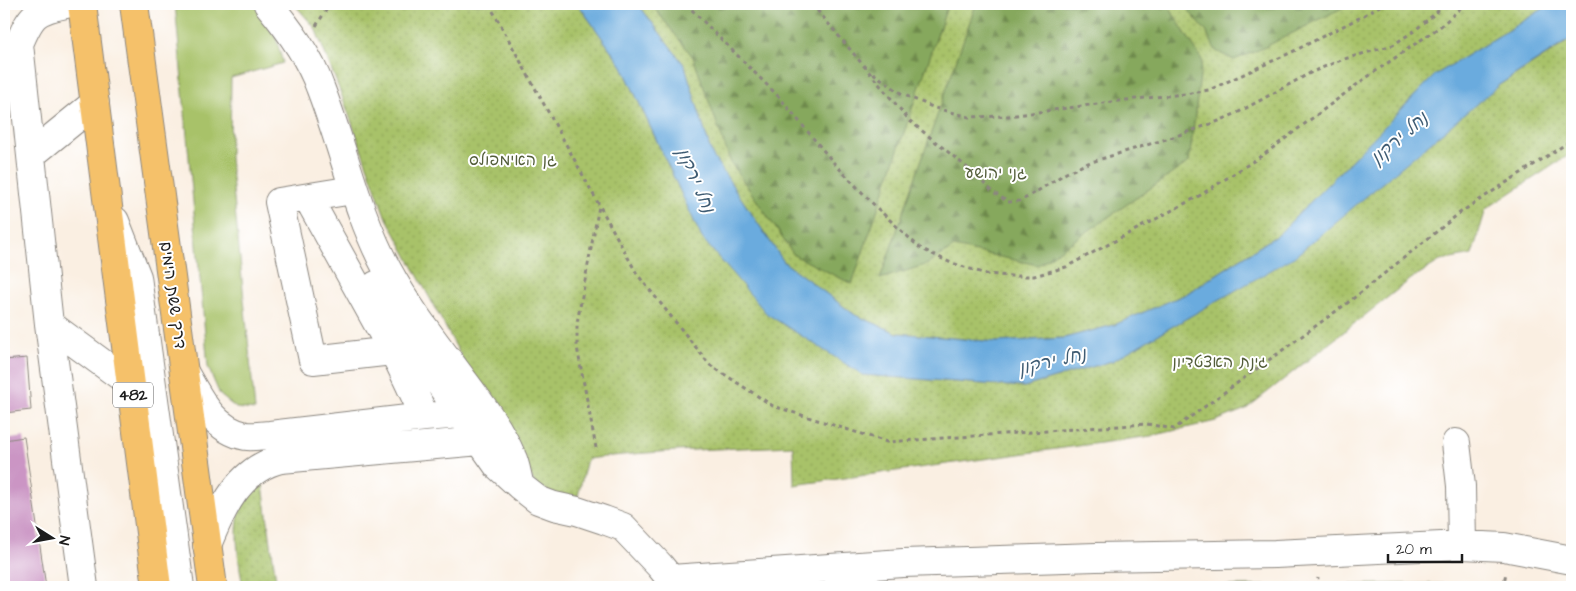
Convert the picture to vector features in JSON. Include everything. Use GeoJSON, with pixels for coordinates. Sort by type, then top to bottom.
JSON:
{"type":"FeatureCollection","features":[{"type":"Feature","properties":{"kind":"main road","name":"482"},"geometry":{"type":"LineString","coordinates":[[82,4],[157,587]]}},
{"type":"Feature","properties":{"kind":"main road","name":"דרך ששת הימים"},"geometry":{"type":"LineString","coordinates":[[134,4],[213,587]]}},
{"type":"Feature","properties":{"kind":"lane"},"geometry":{"type":"LineString","coordinates":[[66,4],[43,9],[28,22],[20,44],[49,324],[84,587]]}},
{"type":"Feature","properties":{"kind":"lane"},"geometry":{"type":"LineString","coordinates":[[268,4],[302,50],[320,86],[353,190],[371,237],[389,273],[424,326],[485,429],[498,466],[538,500],[623,527],[674,583],[903,563],[1275,554],[1462,545],[1504,547],[1572,560]]}},
{"type":"Feature","properties":{"kind":"lane"},"geometry":{"type":"LineString","coordinates":[[31,155],[95,103]]}},
{"type":"Feature","properties":{"kind":"lane"},"geometry":{"type":"LineString","coordinates":[[353,190],[279,202],[313,360],[392,351]]}},
{"type":"Feature","properties":{"kind":"lane"},"geometry":{"type":"LineString","coordinates":[[353,190],[352,227],[365,265],[404,333],[461,414],[485,429]]}},
{"type":"Feature","properties":{"kind":"lane"},"geometry":{"type":"LineString","coordinates":[[308,198],[392,351],[425,417]]}},
{"type":"Feature","properties":{"kind":"lane"},"geometry":{"type":"LineString","coordinates":[[108,203],[137,277],[180,587]]}},
{"type":"Feature","properties":{"kind":"lane"},"geometry":{"type":"LineString","coordinates":[[49,324],[131,384]]}},
{"type":"Feature","properties":{"kind":"lane"},"geometry":{"type":"LineString","coordinates":[[184,372],[206,410],[217,421],[231,430],[246,436],[461,414]]}},
{"type":"Feature","properties":{"kind":"lane"},"geometry":{"type":"LineString","coordinates":[[207,545],[229,497],[246,478],[267,463],[281,459],[485,429]]}},
{"type":"Feature","properties":{"kind":"lane"},"geometry":{"type":"LineString","coordinates":[[1456,443],[1461,486],[1462,545]]}},
{"type":"Feature","properties":{"kind":"path"},"geometry":{"type":"LineString","coordinates":[[489,4],[637,274],[710,365],[774,406],[887,442],[1147,424],[1174,429],[1350,300],[1461,212],[1572,140]]}},
{"type":"Feature","properties":{"kind":"path"},"geometry":{"type":"LineString","coordinates":[[686,4],[780,97],[833,162],[878,209],[920,248],[949,262],[986,274],[1011,276],[1034,276],[1066,267],[1199,196],[1266,153],[1363,80],[1441,26],[1465,4]]}},
{"type":"Feature","properties":{"kind":"path"},"geometry":{"type":"LineString","coordinates":[[812,4],[910,121],[969,168],[993,192],[1008,202],[1019,201],[1066,173],[1088,163],[1195,130],[1237,113],[1312,72],[1341,60],[1393,45],[1437,12],[1442,4]]}},
{"type":"Feature","properties":{"kind":"path"},"geometry":{"type":"LineString","coordinates":[[868,70],[902,94],[935,108],[969,117],[1009,116],[1184,94],[1209,90],[1290,54],[1383,4]]}},
{"type":"Feature","properties":{"kind":"path"},"geometry":{"type":"LineString","coordinates":[[596,448],[577,347],[577,323],[599,205]]}},
{"type":"Feature","properties":{"kind":"path"},"geometry":{"type":"LineString","coordinates":[[1503,587],[1506,573]]}},
{"type":"Feature","properties":{"kind":"green space"},"geometry":{"type":"Polygon","coordinates":[[[175,4],[255,4],[276,38],[283,63],[231,78],[230,158],[255,410],[236,408],[220,395],[208,367],[175,4]]]}},
{"type":"Feature","properties":{"kind":"green space","name":"גן האימפולס"},"geometry":{"type":"Polygon","coordinates":[[[294,4],[578,4],[622,66],[702,238],[838,358],[864,375],[1024,387],[1112,361],[1499,85],[1572,39],[1572,153],[1486,209],[1472,255],[1440,261],[1411,279],[1246,409],[1216,421],[1151,436],[794,485],[793,446],[690,450],[613,456],[587,459],[578,496],[554,495],[535,483],[490,410],[384,213],[345,104],[315,28],[294,4]]]}},
{"type":"Feature","properties":{"kind":"green space","name":"גני יהושע"},"geometry":{"type":"Polygon","coordinates":[[[638,4],[1551,4],[1435,75],[1279,234],[1186,294],[1114,325],[1064,338],[996,342],[897,333],[855,315],[784,262],[712,155],[685,66],[638,4]]]}},
{"type":"Feature","properties":{"kind":"green space"},"geometry":{"type":"Polygon","coordinates":[[[651,4],[948,4],[852,284],[794,255],[731,163],[693,57],[651,4]]]}},
{"type":"Feature","properties":{"kind":"green space"},"geometry":{"type":"Polygon","coordinates":[[[976,4],[1167,4],[1202,60],[1189,162],[1038,265],[954,247],[928,264],[880,279],[976,4]]]}},
{"type":"Feature","properties":{"kind":"green space"},"geometry":{"type":"Polygon","coordinates":[[[1183,4],[1350,4],[1263,48],[1234,60],[1216,51],[1206,31],[1183,4]]]}},
{"type":"Feature","properties":{"kind":"green space"},"geometry":{"type":"Polygon","coordinates":[[[263,485],[277,587],[243,587],[237,541],[239,516],[247,498],[263,485]]]}},
{"type":"Feature","properties":{"kind":"green space"},"geometry":{"type":"Polygon","coordinates":[[[1520,584],[1530,587],[1161,587],[1520,584]]]}},
{"type":"Feature","properties":{"kind":"water","name":"נחל ירקון"},"geometry":{"type":"Polygon","coordinates":[[[578,4],[638,4],[685,66],[712,155],[784,262],[855,315],[897,333],[996,342],[1064,338],[1114,325],[1186,294],[1279,234],[1435,75],[1551,4],[1572,4],[1572,38],[1499,85],[1294,257],[1112,361],[1024,387],[863,375],[767,314],[702,238],[622,66],[578,4]]]}},
{"type":"Feature","properties":{"kind":"building"},"geometry":{"type":"Polygon","coordinates":[[[27,358],[31,410],[4,413],[4,360],[27,358]]]}},
{"type":"Feature","properties":{"kind":"building"},"geometry":{"type":"Polygon","coordinates":[[[24,437],[46,587],[4,587],[4,440],[24,437]]]}},
{"type":"Feature","properties":{"kind":"park label","name":"גינת האצטדיון"},"geometry":{"type":"Point","coordinates":[1220,361]}}]}
